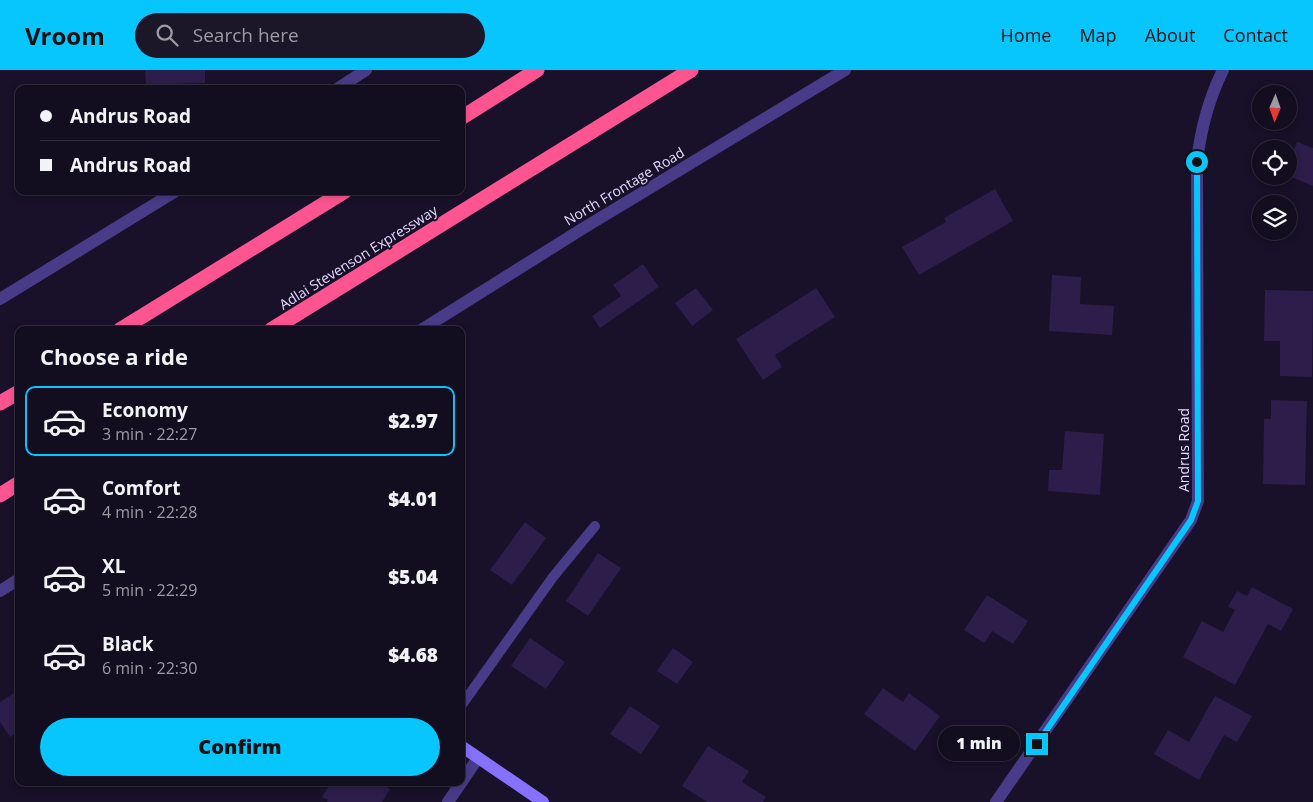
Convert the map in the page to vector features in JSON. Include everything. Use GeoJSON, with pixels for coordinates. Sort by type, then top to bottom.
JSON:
{"type":"FeatureCollection","features":[{"type":"Feature","properties":{"kind":"highway"},"geometry":{"type":"LineString","coordinates":[[465,115],[537,70]]}},
{"type":"Feature","properties":{"kind":"highway","name":"Adlai Stevenson Expressway"},"geometry":{"type":"LineString","coordinates":[[277,326],[691,70]]}},
{"type":"Feature","properties":{"kind":"highway"},"geometry":{"type":"LineString","coordinates":[[126,326],[339,195]]}},
{"type":"Feature","properties":{"kind":"highway"},"geometry":{"type":"LineString","coordinates":[[0,403],[15,394]]}},
{"type":"Feature","properties":{"kind":"highway"},"geometry":{"type":"LineString","coordinates":[[0,495],[15,486]]}},
{"type":"Feature","properties":{"kind":"street"},"geometry":{"type":"LineString","coordinates":[[343,85],[366,70]]}},
{"type":"Feature","properties":{"kind":"street","name":"North Frontage Road"},"geometry":{"type":"LineString","coordinates":[[427,326],[582,229],[845,70]]}},
{"type":"Feature","properties":{"kind":"street","name":"Andrus Road"},"geometry":{"type":"LineString","coordinates":[[996,802],[1191,520],[1198,501],[1197,162],[1201,125],[1211,94],[1223,70]]}},
{"type":"Feature","properties":{"kind":"street"},"geometry":{"type":"LineString","coordinates":[[0,299],[169,195]]}},
{"type":"Feature","properties":{"kind":"street"},"geometry":{"type":"LineString","coordinates":[[0,591],[15,582]]}},
{"type":"Feature","properties":{"kind":"street"},"geometry":{"type":"LineString","coordinates":[[465,749],[543,802]]}},
{"type":"Feature","properties":{"kind":"street"},"geometry":{"type":"LineString","coordinates":[[465,777],[478,758]]}},
{"type":"Feature","properties":{"kind":"street"},"geometry":{"type":"LineString","coordinates":[[448,802],[459,786]]}},
{"type":"Feature","properties":{"kind":"lane"},"geometry":{"type":"LineString","coordinates":[[465,700],[553,577],[595,526]]}},
{"type":"Feature","properties":{"kind":"building"},"geometry":{"type":"Polygon","coordinates":[[[145,70],[205,70],[205,83],[146,85],[145,70]]]}},
{"type":"Feature","properties":{"kind":"building"},"geometry":{"type":"Polygon","coordinates":[[[1297,142],[1313,148],[1313,186],[1297,179],[1297,142]]]}},
{"type":"Feature","properties":{"kind":"building"},"geometry":{"type":"Polygon","coordinates":[[[995,189],[1013,221],[919,275],[902,247],[946,222],[944,218],[995,189]]]}},
{"type":"Feature","properties":{"kind":"building"},"geometry":{"type":"Polygon","coordinates":[[[643,264],[659,287],[600,328],[592,316],[621,296],[613,285],[643,264]]]}},
{"type":"Feature","properties":{"kind":"building"},"geometry":{"type":"Polygon","coordinates":[[[1052,275],[1081,277],[1080,304],[1114,306],[1112,335],[1049,331],[1052,275]]]}},
{"type":"Feature","properties":{"kind":"building"},"geometry":{"type":"Polygon","coordinates":[[[696,288],[713,310],[692,326],[675,303],[696,288]]]}},
{"type":"Feature","properties":{"kind":"building"},"geometry":{"type":"Polygon","coordinates":[[[816,288],[835,317],[775,355],[782,367],[763,380],[736,339],[816,288]]]}},
{"type":"Feature","properties":{"kind":"building"},"geometry":{"type":"Polygon","coordinates":[[[1265,290],[1313,291],[1312,377],[1280,376],[1280,341],[1264,341],[1265,290]]]}},
{"type":"Feature","properties":{"kind":"building"},"geometry":{"type":"Polygon","coordinates":[[[1271,400],[1307,401],[1305,485],[1263,484],[1264,419],[1271,419],[1271,400]]]}},
{"type":"Feature","properties":{"kind":"building"},"geometry":{"type":"Polygon","coordinates":[[[1065,431],[1104,434],[1100,495],[1048,491],[1049,470],[1062,470],[1065,431]]]}},
{"type":"Feature","properties":{"kind":"building"},"geometry":{"type":"Polygon","coordinates":[[[525,522],[546,538],[512,585],[490,570],[525,522]]]}},
{"type":"Feature","properties":{"kind":"building"},"geometry":{"type":"Polygon","coordinates":[[[598,553],[621,568],[588,616],[566,601],[598,553]]]}},
{"type":"Feature","properties":{"kind":"building"},"geometry":{"type":"Polygon","coordinates":[[[1252,587],[1293,609],[1281,631],[1268,624],[1235,685],[1183,657],[1202,621],[1223,632],[1235,610],[1228,607],[1237,591],[1247,596],[1252,587]]]}},
{"type":"Feature","properties":{"kind":"building"},"geometry":{"type":"Polygon","coordinates":[[[987,595],[1028,621],[1013,644],[992,631],[984,643],[964,630],[987,595]]]}},
{"type":"Feature","properties":{"kind":"building"},"geometry":{"type":"Polygon","coordinates":[[[530,638],[565,662],[546,689],[511,666],[530,638]]]}},
{"type":"Feature","properties":{"kind":"building"},"geometry":{"type":"Polygon","coordinates":[[[673,648],[693,662],[677,684],[657,671],[673,648]]]}},
{"type":"Feature","properties":{"kind":"building"},"geometry":{"type":"Polygon","coordinates":[[[883,688],[903,702],[909,693],[940,716],[915,751],[864,714],[883,688]]]}},
{"type":"Feature","properties":{"kind":"building"},"geometry":{"type":"Polygon","coordinates":[[[15,693],[15,734],[10,737],[0,722],[0,702],[15,693]]]}},
{"type":"Feature","properties":{"kind":"building"},"geometry":{"type":"Polygon","coordinates":[[[1215,696],[1252,716],[1237,742],[1224,735],[1199,780],[1154,754],[1168,730],[1189,742],[1215,696]]]}},
{"type":"Feature","properties":{"kind":"building"},"geometry":{"type":"Polygon","coordinates":[[[630,706],[660,726],[641,754],[610,734],[630,706]]]}},
{"type":"Feature","properties":{"kind":"building"},"geometry":{"type":"Polygon","coordinates":[[[708,746],[749,771],[742,782],[766,797],[763,802],[707,802],[682,786],[708,746]]]}},
{"type":"Feature","properties":{"kind":"building"},"geometry":{"type":"Polygon","coordinates":[[[329,786],[386,786],[390,789],[382,802],[327,802],[328,800],[322,797],[329,786]]]}},
{"type":"Feature","properties":{"kind":"route"},"geometry":{"type":"LineString","coordinates":[[1037,744],[1191,520],[1198,501],[1197,162]]}}]}
